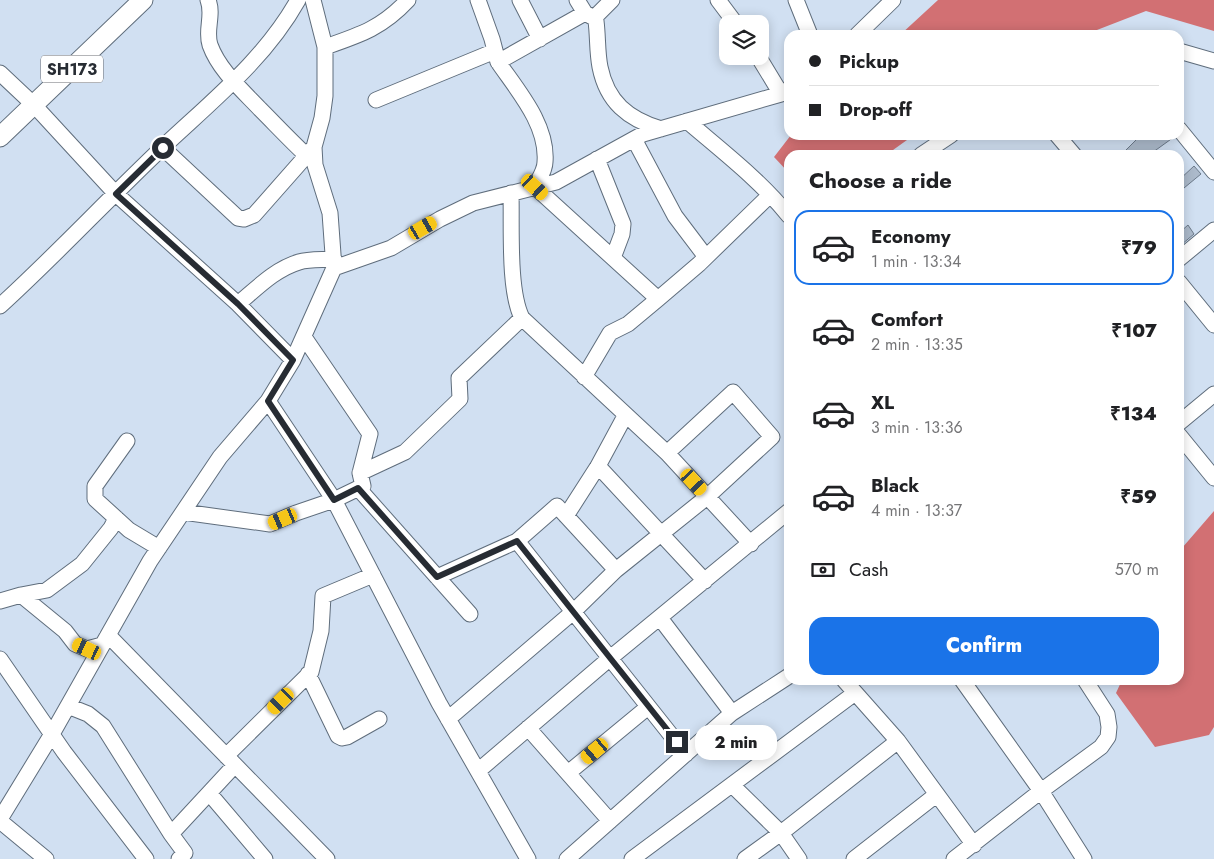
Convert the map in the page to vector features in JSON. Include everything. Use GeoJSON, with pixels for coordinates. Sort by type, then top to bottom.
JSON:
{"type":"FeatureCollection","features":[{"type":"Feature","properties":{"kind":"main road","name":"SH173"},"geometry":{"type":"LineString","coordinates":[[0,137],[143,0]]}},
{"type":"Feature","properties":{"kind":"street"},"geometry":{"type":"LineString","coordinates":[[46,859],[0,820],[159,548],[220,457],[268,401],[293,360],[334,263],[330,213],[310,151],[234,82],[218,59],[211,46],[208,29],[211,8],[208,0]]}},
{"type":"Feature","properties":{"kind":"street"},"geometry":{"type":"LineString","coordinates":[[0,306],[234,82],[274,37],[298,0]]}},
{"type":"Feature","properties":{"kind":"street"},"geometry":{"type":"LineString","coordinates":[[163,148],[238,218],[244,219],[254,215],[310,151],[322,118],[325,47],[314,0]]}},
{"type":"Feature","properties":{"kind":"street"},"geometry":{"type":"LineString","coordinates":[[325,47],[356,37],[377,27],[408,0]]}},
{"type":"Feature","properties":{"kind":"street"},"geometry":{"type":"LineString","coordinates":[[478,0],[497,57],[537,124],[544,145],[545,165],[535,187]]}},
{"type":"Feature","properties":{"kind":"street"},"geometry":{"type":"LineString","coordinates":[[520,0],[540,39]]}},
{"type":"Feature","properties":{"kind":"street"},"geometry":{"type":"LineString","coordinates":[[376,100],[497,57],[540,39],[585,10],[612,0]]}},
{"type":"Feature","properties":{"kind":"street"},"geometry":{"type":"LineString","coordinates":[[718,0],[729,15]]}},
{"type":"Feature","properties":{"kind":"street"},"geometry":{"type":"LineString","coordinates":[[796,0],[808,30]]}},
{"type":"Feature","properties":{"kind":"street"},"geometry":{"type":"LineString","coordinates":[[862,30],[893,0]]}},
{"type":"Feature","properties":{"kind":"street"},"geometry":{"type":"LineString","coordinates":[[585,10],[597,30],[600,67],[610,95],[626,112],[641,123],[661,129]]}},
{"type":"Feature","properties":{"kind":"street"},"geometry":{"type":"LineString","coordinates":[[1184,52],[1214,61]]}},
{"type":"Feature","properties":{"kind":"street"},"geometry":{"type":"LineString","coordinates":[[765,65],[784,90]]}},
{"type":"Feature","properties":{"kind":"street"},"geometry":{"type":"LineString","coordinates":[[0,73],[34,105],[116,194],[238,304],[293,360]]}},
{"type":"Feature","properties":{"kind":"street"},"geometry":{"type":"LineString","coordinates":[[238,304],[286,267],[300,261],[334,263],[390,248],[440,219],[473,203],[556,182],[643,134],[784,91]]}},
{"type":"Feature","properties":{"kind":"street"},"geometry":{"type":"LineString","coordinates":[[687,121],[733,160],[784,210]]}},
{"type":"Feature","properties":{"kind":"street"},"geometry":{"type":"LineString","coordinates":[[1184,135],[1214,172]]}},
{"type":"Feature","properties":{"kind":"street"},"geometry":{"type":"LineString","coordinates":[[634,139],[676,216],[706,257]]}},
{"type":"Feature","properties":{"kind":"street"},"geometry":{"type":"LineString","coordinates":[[597,159],[623,224],[622,234],[613,258]]}},
{"type":"Feature","properties":{"kind":"street"},"geometry":{"type":"LineString","coordinates":[[535,187],[658,299]]}},
{"type":"Feature","properties":{"kind":"street"},"geometry":{"type":"LineString","coordinates":[[511,193],[512,262],[517,307],[522,318],[625,416],[667,453],[751,544]]}},
{"type":"Feature","properties":{"kind":"street"},"geometry":{"type":"LineString","coordinates":[[584,377],[610,333],[628,324],[658,299],[706,257],[770,195]]}},
{"type":"Feature","properties":{"kind":"street"},"geometry":{"type":"LineString","coordinates":[[1184,255],[1214,230]]}},
{"type":"Feature","properties":{"kind":"street"},"geometry":{"type":"LineString","coordinates":[[1184,288],[1214,326]]}},
{"type":"Feature","properties":{"kind":"street"},"geometry":{"type":"LineString","coordinates":[[183,512],[270,524],[334,500],[359,481],[405,452],[460,400],[459,378],[522,318]]}},
{"type":"Feature","properties":{"kind":"street"},"geometry":{"type":"LineString","coordinates":[[304,337],[370,434],[359,481]]}},
{"type":"Feature","properties":{"kind":"street"},"geometry":{"type":"LineString","coordinates":[[448,719],[573,612],[616,570],[707,497],[772,436],[733,392],[667,453]]}},
{"type":"Feature","properties":{"kind":"street"},"geometry":{"type":"LineString","coordinates":[[1184,419],[1213,396]]}},
{"type":"Feature","properties":{"kind":"street"},"geometry":{"type":"LineString","coordinates":[[268,401],[334,500],[448,719],[528,859]]}},
{"type":"Feature","properties":{"kind":"street"},"geometry":{"type":"LineString","coordinates":[[566,516],[598,466],[625,416]]}},
{"type":"Feature","properties":{"kind":"street"},"geometry":{"type":"LineString","coordinates":[[128,441],[95,486],[95,499],[129,530],[159,548]]}},
{"type":"Feature","properties":{"kind":"street"},"geometry":{"type":"LineString","coordinates":[[1184,441],[1214,478]]}},
{"type":"Feature","properties":{"kind":"street"},"geometry":{"type":"LineString","coordinates":[[598,466],[705,581]]}},
{"type":"Feature","properties":{"kind":"street"},"geometry":{"type":"LineString","coordinates":[[359,481],[437,577],[470,614]]}},
{"type":"Feature","properties":{"kind":"street"},"geometry":{"type":"LineString","coordinates":[[437,577],[517,541],[557,506],[616,570]]}},
{"type":"Feature","properties":{"kind":"street"},"geometry":{"type":"LineString","coordinates":[[478,772],[609,659],[784,515]]}},
{"type":"Feature","properties":{"kind":"street"},"geometry":{"type":"LineString","coordinates":[[0,601],[47,590],[82,564],[111,528],[116,518]]}},
{"type":"Feature","properties":{"kind":"street"},"geometry":{"type":"LineString","coordinates":[[517,541],[686,754]]}},
{"type":"Feature","properties":{"kind":"street"},"geometry":{"type":"LineString","coordinates":[[170,834],[209,793],[230,761],[311,672],[321,631],[323,596],[373,575]]}},
{"type":"Feature","properties":{"kind":"street"},"geometry":{"type":"LineString","coordinates":[[20,595],[65,631],[76,644],[87,649],[105,640]]}},
{"type":"Feature","properties":{"kind":"street"},"geometry":{"type":"LineString","coordinates":[[660,618],[732,713]]}},
{"type":"Feature","properties":{"kind":"street"},"geometry":{"type":"LineString","coordinates":[[105,640],[230,761],[327,859]]}},
{"type":"Feature","properties":{"kind":"street"},"geometry":{"type":"LineString","coordinates":[[0,659],[52,734],[146,859]]}},
{"type":"Feature","properties":{"kind":"street"},"geometry":{"type":"LineString","coordinates":[[308,674],[338,736],[342,738],[347,736],[379,718]]}},
{"type":"Feature","properties":{"kind":"street"},"geometry":{"type":"LineString","coordinates":[[567,859],[732,713],[784,679]]}},
{"type":"Feature","properties":{"kind":"street"},"geometry":{"type":"LineString","coordinates":[[848,685],[898,741],[974,845]]}},
{"type":"Feature","properties":{"kind":"street"},"geometry":{"type":"LineString","coordinates":[[966,685],[1041,791],[1084,859]]}},
{"type":"Feature","properties":{"kind":"street"},"geometry":{"type":"LineString","coordinates":[[954,859],[1101,747],[1108,737],[1107,714],[1088,685]]}},
{"type":"Feature","properties":{"kind":"street"},"geometry":{"type":"LineString","coordinates":[[632,859],[855,693]]}},
{"type":"Feature","properties":{"kind":"street"},"geometry":{"type":"LineString","coordinates":[[68,706],[88,714],[103,726],[170,834],[185,853],[181,858]]}},
{"type":"Feature","properties":{"kind":"street"},"geometry":{"type":"LineString","coordinates":[[568,773],[648,707]]}},
{"type":"Feature","properties":{"kind":"street"},"geometry":{"type":"LineString","coordinates":[[528,728],[610,821]]}},
{"type":"Feature","properties":{"kind":"street"},"geometry":{"type":"LineString","coordinates":[[745,859],[781,834],[898,741]]}},
{"type":"Feature","properties":{"kind":"street"},"geometry":{"type":"LineString","coordinates":[[732,784],[781,834],[799,859]]}},
{"type":"Feature","properties":{"kind":"street"},"geometry":{"type":"LineString","coordinates":[[209,793],[264,859]]}},
{"type":"Feature","properties":{"kind":"street"},"geometry":{"type":"LineString","coordinates":[[854,859],[936,794]]}},
{"type":"Feature","properties":{"kind":"shaded area"},"geometry":{"type":"Polygon","coordinates":[[[938,0],[1214,0],[1214,31],[1146,11],[1097,30],[905,30],[938,0]]]}},
{"type":"Feature","properties":{"kind":"shaded area"},"geometry":{"type":"Polygon","coordinates":[[[787,140],[907,140],[893,150],[784,150],[784,168],[774,157],[787,140]]]}},
{"type":"Feature","properties":{"kind":"shaded area"},"geometry":{"type":"Polygon","coordinates":[[[1214,511],[1214,727],[1209,735],[1155,747],[1116,693],[1120,685],[1184,685],[1184,546],[1214,511]]]}},
{"type":"Feature","properties":{"kind":"building"},"geometry":{"type":"Polygon","coordinates":[[[1136,140],[1170,140],[1156,150],[1126,150],[1136,140]]]}},
{"type":"Feature","properties":{"kind":"building"},"geometry":{"type":"Polygon","coordinates":[[[1194,166],[1201,174],[1184,188],[1184,175],[1194,166]]]}},
{"type":"Feature","properties":{"kind":"building"},"geometry":{"type":"Polygon","coordinates":[[[1188,225],[1194,234],[1184,242],[1184,229],[1188,225]]]}},
{"type":"Feature","properties":{"kind":"route"},"geometry":{"type":"LineString","coordinates":[[163,148],[116,194],[238,304],[293,360],[268,401],[334,500],[358,488],[437,577],[517,541],[609,659],[677,742]]}}]}
